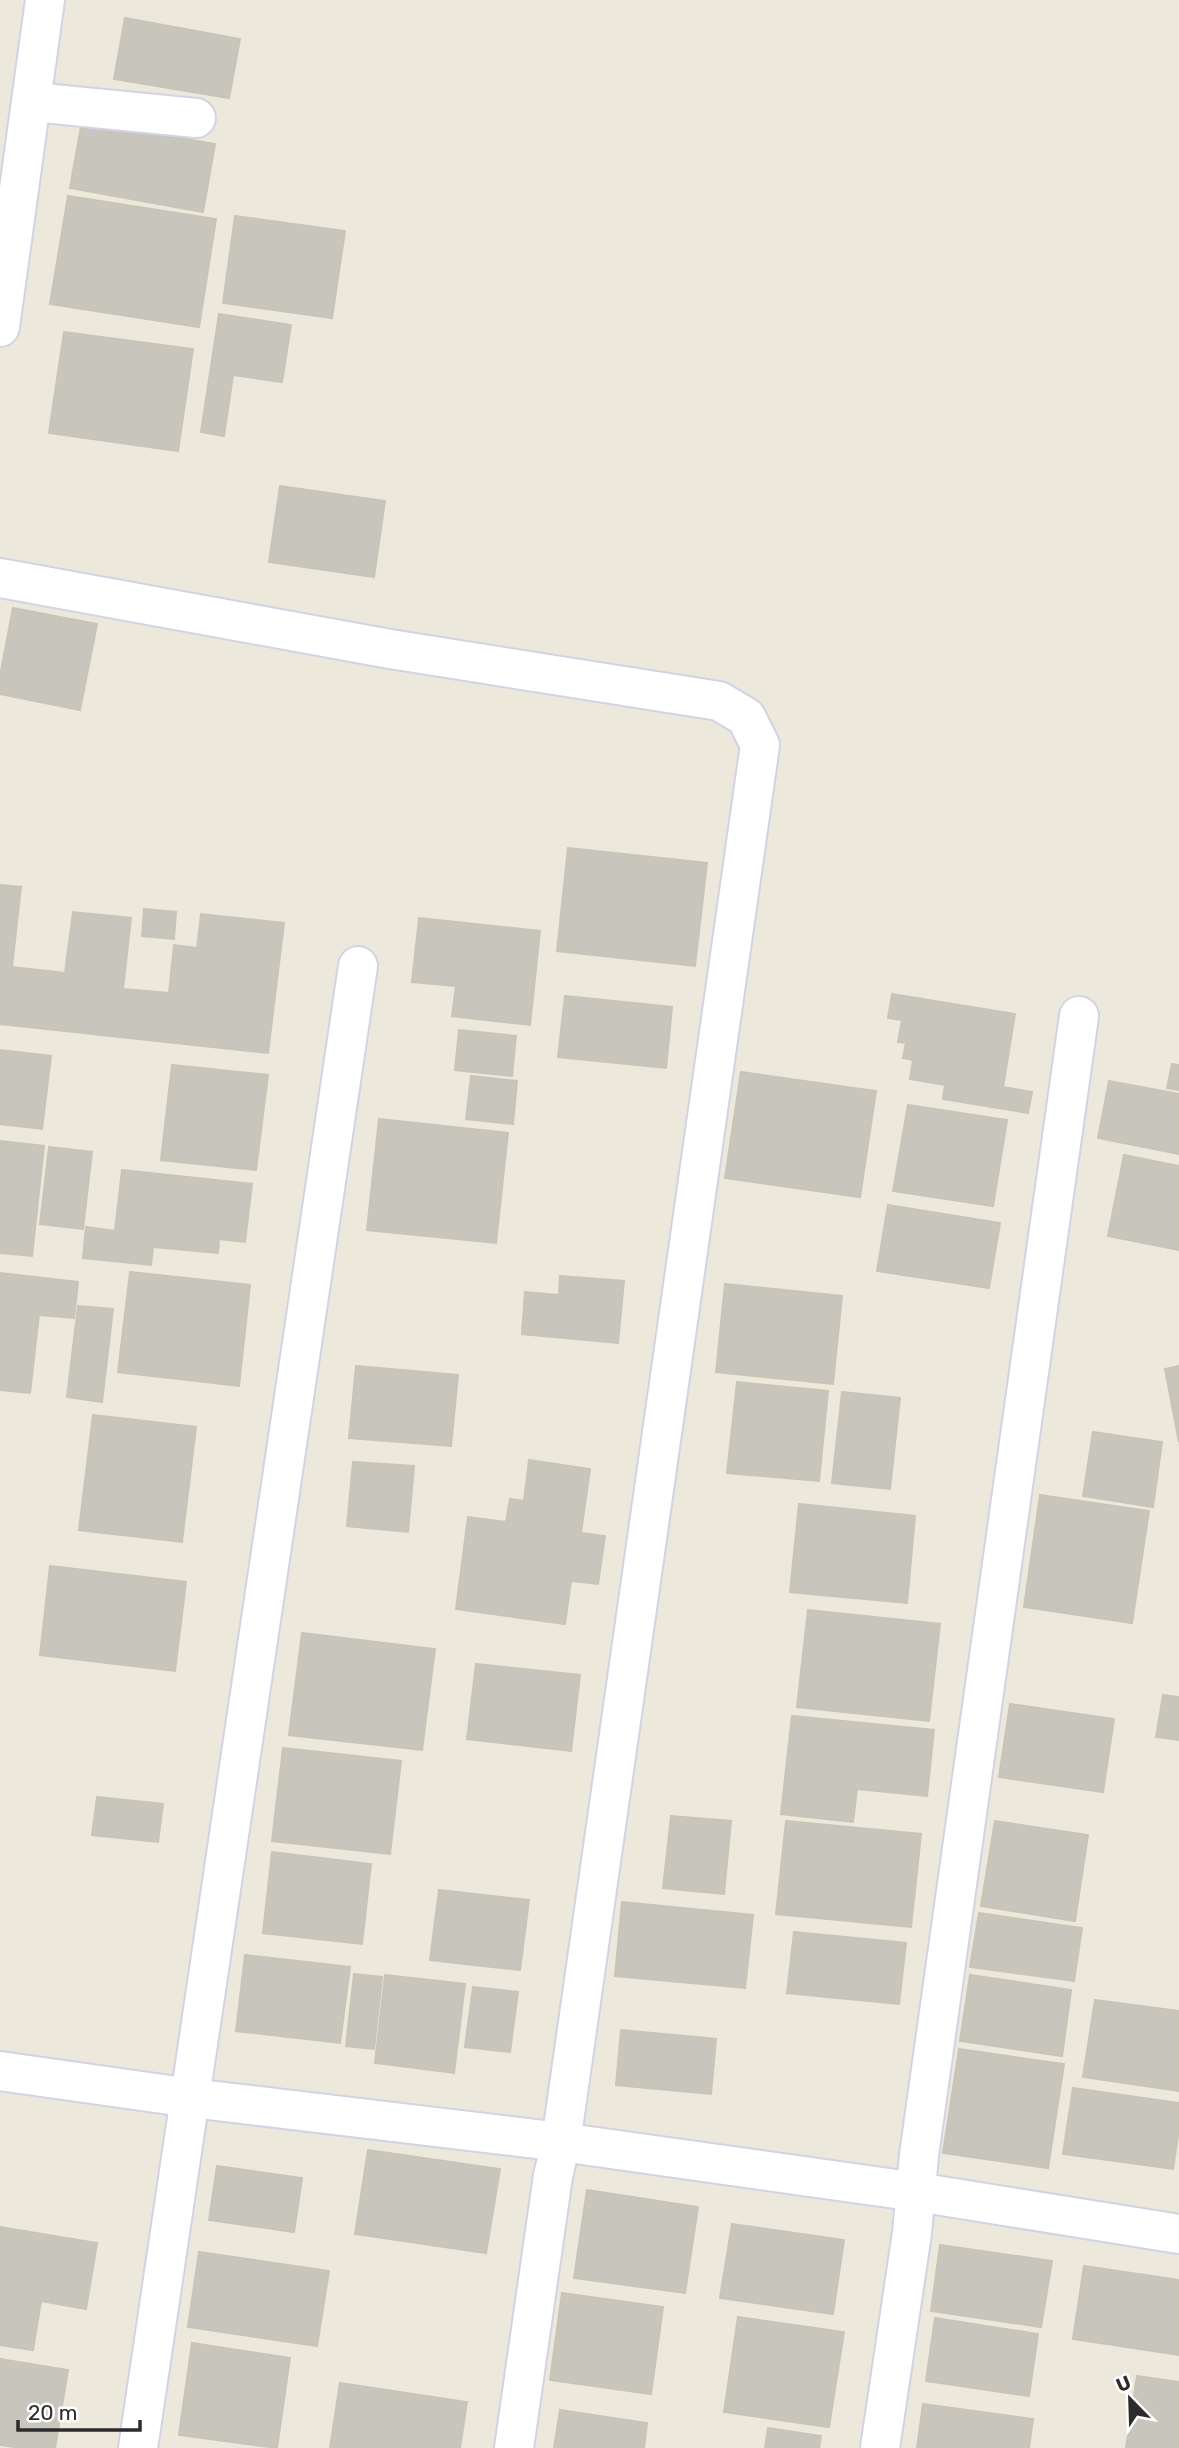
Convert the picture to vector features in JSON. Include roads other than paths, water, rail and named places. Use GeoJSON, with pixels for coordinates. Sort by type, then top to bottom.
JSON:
{"type":"FeatureCollection","features":[{"type":"Feature","properties":{"kind":"street"},"geometry":{"type":"LineString","coordinates":[[0,327],[45,0]]}},
{"type":"Feature","properties":{"kind":"street"},"geometry":{"type":"LineString","coordinates":[[33,102],[196,118]]}},
{"type":"Feature","properties":{"kind":"street"},"geometry":{"type":"LineString","coordinates":[[0,578],[390,649],[719,701],[746,717],[760,745],[561,2142],[553,2176],[514,2448]]}},
{"type":"Feature","properties":{"kind":"street"},"geometry":{"type":"LineString","coordinates":[[138,2448],[358,966]]}},
{"type":"Feature","properties":{"kind":"street"},"geometry":{"type":"LineString","coordinates":[[880,2448],[1079,1016]]}},
{"type":"Feature","properties":{"kind":"street"},"geometry":{"type":"LineString","coordinates":[[0,2071],[191,2098],[561,2142],[917,2192],[1179,2234]]}}]}
